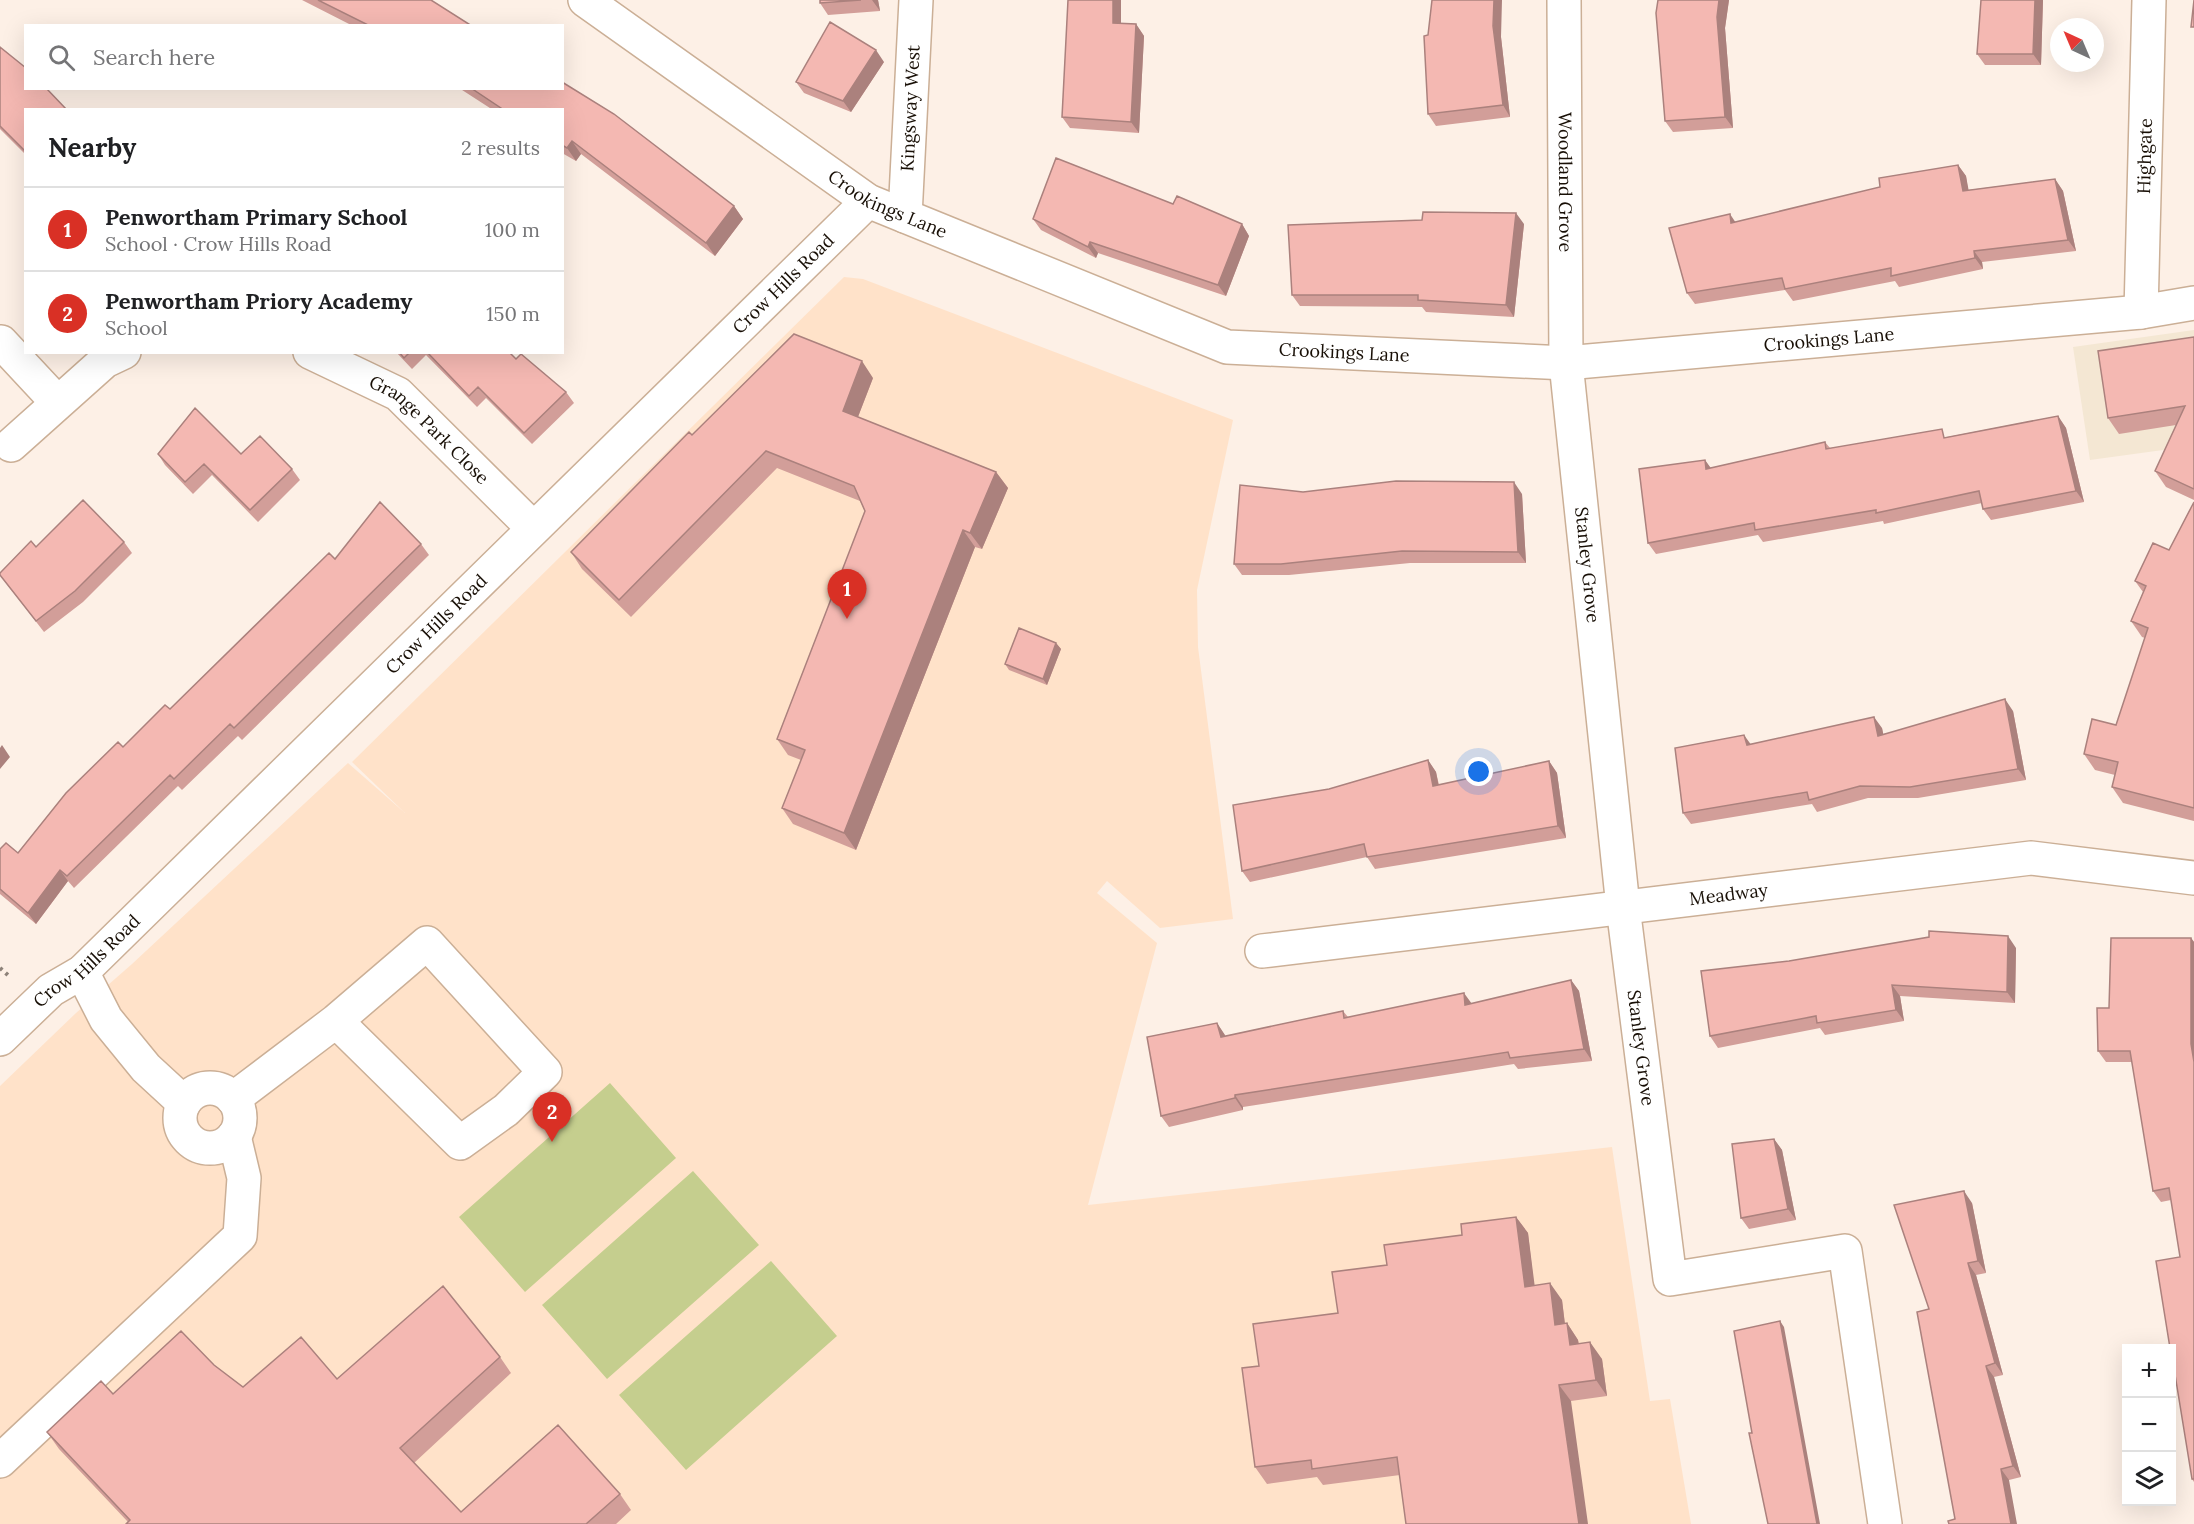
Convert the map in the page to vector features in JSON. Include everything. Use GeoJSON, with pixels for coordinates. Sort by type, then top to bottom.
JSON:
{"type":"FeatureCollection","features":[{"type":"Feature","properties":{"kind":"street","name":"Crookings Lane"},"geometry":{"type":"LineString","coordinates":[[585,0],[868,201],[1227,347],[1566,363],[2141,312],[2194,303]]}},
{"type":"Feature","properties":{"kind":"street","name":"Kingsway West"},"geometry":{"type":"LineString","coordinates":[[906,216],[916,0]]}},
{"type":"Feature","properties":{"kind":"street","name":"Woodland Grove"},"geometry":{"type":"LineString","coordinates":[[1564,0],[1566,363]]}},
{"type":"Feature","properties":{"kind":"street","name":"Highgate"},"geometry":{"type":"LineString","coordinates":[[2141,312],[2149,0]]}},
{"type":"Feature","properties":{"kind":"street","name":"Crow Hills Road"},"geometry":{"type":"LineString","coordinates":[[0,1039],[51,990],[82,972],[868,201]]}},
{"type":"Feature","properties":{"kind":"street"},"geometry":{"type":"LineString","coordinates":[[1,342],[57,402]]}},
{"type":"Feature","properties":{"kind":"street"},"geometry":{"type":"LineString","coordinates":[[11,445],[105,362],[120,354]]}},
{"type":"Feature","properties":{"kind":"street","name":"Grange Park Close"},"geometry":{"type":"LineString","coordinates":[[314,354],[398,394],[533,528]]}},
{"type":"Feature","properties":{"kind":"street","name":"Stanley Grove"},"geometry":{"type":"LineString","coordinates":[[1566,363],[1623,907],[1670,1279],[1845,1251],[1885,1524]]}},
{"type":"Feature","properties":{"kind":"street","name":"Meadway"},"geometry":{"type":"LineString","coordinates":[[1262,951],[2031,858],[2194,878]]}},
{"type":"Feature","properties":{"kind":"street"},"geometry":{"type":"LineString","coordinates":[[233,1099],[336,1021],[427,943],[545,1072],[506,1110],[460,1143],[336,1021]]}},
{"type":"Feature","properties":{"kind":"street"},"geometry":{"type":"LineString","coordinates":[[82,972],[106,1019],[146,1068],[184,1103]]}},
{"type":"Feature","properties":{"kind":"street"},"geometry":{"type":"LineString","coordinates":[[0,1461],[240,1236],[244,1178],[234,1136],[240,1118],[233,1099],[218,1089],[208,1088],[191,1095],[184,1103],[180,1122],[189,1140],[207,1148],[217,1147],[234,1136]]}},
{"type":"Feature","properties":{"kind":"shaded area"},"geometry":{"type":"Polygon","coordinates":[[[844,277],[863,279],[1233,420],[1197,590],[1198,647],[1233,919],[1160,928],[1107,881],[1097,893],[1157,943],[1088,1205],[1612,1147],[1650,1401],[1670,1399],[1691,1524],[0,1524],[0,1086],[76,1013],[132,964],[348,763],[405,813],[352,762],[844,277]]]}},
{"type":"Feature","properties":{"kind":"shaded area"},"geometry":{"type":"Polygon","coordinates":[[[2194,330],[2194,451],[2185,447],[2090,460],[2073,347],[2194,330]]]}},
{"type":"Feature","properties":{"kind":"green space"},"geometry":{"type":"Polygon","coordinates":[[[610,1083],[676,1158],[525,1292],[459,1217],[610,1083]]]}},
{"type":"Feature","properties":{"kind":"green space"},"geometry":{"type":"Polygon","coordinates":[[[693,1171],[759,1245],[607,1379],[542,1305],[693,1171]]]}},
{"type":"Feature","properties":{"kind":"green space"},"geometry":{"type":"Polygon","coordinates":[[[771,1261],[837,1336],[686,1470],[619,1395],[771,1261]]]}},
{"type":"Feature","properties":{"kind":"building"},"geometry":{"type":"Polygon","coordinates":[[[318,0],[431,0],[469,24],[366,24],[318,0]]]}},
{"type":"Feature","properties":{"kind":"building"},"geometry":{"type":"Polygon","coordinates":[[[820,0],[861,0],[820,3],[820,0]]]}},
{"type":"Feature","properties":{"kind":"building"},"geometry":{"type":"Polygon","coordinates":[[[1068,0],[1113,0],[1113,23],[1136,24],[1131,122],[1062,117],[1068,0]]]}},
{"type":"Feature","properties":{"kind":"building"},"geometry":{"type":"Polygon","coordinates":[[[1432,0],[1494,0],[1493,26],[1503,105],[1428,114],[1424,36],[1428,35],[1432,0]]]}},
{"type":"Feature","properties":{"kind":"building"},"geometry":{"type":"Polygon","coordinates":[[[1658,0],[1719,0],[1717,17],[1725,117],[1665,121],[1656,13],[1658,0]]]}},
{"type":"Feature","properties":{"kind":"building"},"geometry":{"type":"Polygon","coordinates":[[[1981,0],[2035,0],[2033,54],[1977,54],[1981,0]]]}},
{"type":"Feature","properties":{"kind":"building"},"geometry":{"type":"Polygon","coordinates":[[[2194,0],[2194,27],[2191,27],[2194,0]]]}},
{"type":"Feature","properties":{"kind":"building"},"geometry":{"type":"Polygon","coordinates":[[[830,22],[876,50],[843,101],[796,82],[830,22]]]}},
{"type":"Feature","properties":{"kind":"building"},"geometry":{"type":"Polygon","coordinates":[[[0,47],[24,66],[24,90],[48,90],[65,108],[24,108],[24,150],[0,126],[0,47]]]}},
{"type":"Feature","properties":{"kind":"building"},"geometry":{"type":"Polygon","coordinates":[[[564,83],[614,114],[734,206],[706,243],[572,141],[567,148],[564,146],[564,108],[501,108],[474,90],[564,90],[564,83]]]}},
{"type":"Feature","properties":{"kind":"building"},"geometry":{"type":"Polygon","coordinates":[[[1056,158],[1173,204],[1177,196],[1242,224],[1218,285],[1090,242],[1088,247],[1033,219],[1056,158]]]}},
{"type":"Feature","properties":{"kind":"building"},"geometry":{"type":"Polygon","coordinates":[[[1958,165],[1963,191],[2055,179],[2068,240],[1974,251],[1975,258],[1891,276],[1891,268],[1785,289],[1782,278],[1687,293],[1669,228],[1730,214],[1731,223],[1880,187],[1879,178],[1958,165]]]}},
{"type":"Feature","properties":{"kind":"building"},"geometry":{"type":"Polygon","coordinates":[[[1423,212],[1516,213],[1506,305],[1418,300],[1418,295],[1292,295],[1288,225],[1422,220],[1423,212]]]}},
{"type":"Feature","properties":{"kind":"building"},"geometry":{"type":"Polygon","coordinates":[[[794,334],[862,361],[843,411],[996,472],[970,533],[963,530],[844,833],[782,808],[805,750],[777,739],[865,511],[854,486],[766,451],[619,600],[571,552],[689,432],[692,435],[794,334]]]}},
{"type":"Feature","properties":{"kind":"building"},"geometry":{"type":"Polygon","coordinates":[[[2194,337],[2194,489],[2155,471],[2185,406],[2108,418],[2098,351],[2194,337]]]}},
{"type":"Feature","properties":{"kind":"building"},"geometry":{"type":"Polygon","coordinates":[[[429,354],[511,354],[516,359],[521,354],[566,392],[524,433],[478,387],[469,396],[429,354]]]}},
{"type":"Feature","properties":{"kind":"building"},"geometry":{"type":"Polygon","coordinates":[[[195,408],[241,454],[260,436],[292,469],[250,510],[204,464],[185,482],[158,454],[195,408]]]}},
{"type":"Feature","properties":{"kind":"building"},"geometry":{"type":"Polygon","coordinates":[[[2058,416],[2076,491],[1983,509],[1979,491],[1876,513],[1876,510],[1755,530],[1754,523],[1648,543],[1639,469],[1705,460],[1706,469],[1825,442],[1826,449],[1942,429],[1944,438],[2058,416]]]}},
{"type":"Feature","properties":{"kind":"building"},"geometry":{"type":"Polygon","coordinates":[[[1396,481],[1514,482],[1518,552],[1402,551],[1281,564],[1234,564],[1240,485],[1303,492],[1396,481]]]}},
{"type":"Feature","properties":{"kind":"building"},"geometry":{"type":"Polygon","coordinates":[[[83,500],[124,542],[75,591],[36,621],[0,573],[31,541],[36,547],[83,500]]]}},
{"type":"Feature","properties":{"kind":"building"},"geometry":{"type":"Polygon","coordinates":[[[380,502],[421,544],[234,728],[230,724],[174,779],[170,775],[67,876],[60,870],[28,913],[0,889],[0,849],[6,843],[18,853],[66,793],[118,742],[123,747],[165,705],[170,709],[329,553],[335,559],[380,502]]]}},
{"type":"Feature","properties":{"kind":"building"},"geometry":{"type":"Polygon","coordinates":[[[2194,502],[2194,808],[2112,787],[2118,762],[2084,754],[2092,719],[2116,725],[2148,628],[2131,621],[2146,586],[2135,581],[2153,543],[2169,550],[2194,502]]]}},
{"type":"Feature","properties":{"kind":"building"},"geometry":{"type":"Polygon","coordinates":[[[1019,628],[1056,643],[1043,679],[1005,664],[1019,628]]]}},
{"type":"Feature","properties":{"kind":"building"},"geometry":{"type":"Polygon","coordinates":[[[2005,699],[2018,769],[1910,787],[1860,786],[1809,800],[1807,792],[1683,813],[1675,748],[1744,735],[1747,745],[1874,717],[1878,736],[2005,699]]]}},
{"type":"Feature","properties":{"kind":"building"},"geometry":{"type":"Polygon","coordinates":[[[1428,760],[1433,786],[1549,761],[1558,826],[1367,857],[1364,844],[1242,871],[1233,805],[1329,789],[1428,760]]]}},
{"type":"Feature","properties":{"kind":"building"},"geometry":{"type":"Polygon","coordinates":[[[1929,931],[2008,936],[2007,992],[1892,985],[1896,1010],[1817,1023],[1816,1016],[1710,1036],[1701,971],[1789,961],[1929,937],[1929,931]]]}},
{"type":"Feature","properties":{"kind":"building"},"geometry":{"type":"Polygon","coordinates":[[[2111,938],[2191,938],[2191,1044],[2194,1062],[2194,1479],[2192,1479],[2176,1381],[2176,1344],[2169,1344],[2156,1261],[2180,1257],[2169,1188],[2153,1191],[2130,1051],[2098,1051],[2097,1008],[2109,1008],[2111,938]]]}},
{"type":"Feature","properties":{"kind":"building"},"geometry":{"type":"Polygon","coordinates":[[[1571,980],[1584,1049],[1510,1058],[1508,1052],[1235,1095],[1235,1098],[1161,1116],[1147,1037],[1217,1023],[1221,1037],[1343,1011],[1344,1018],[1464,993],[1465,1005],[1571,980]]]}},
{"type":"Feature","properties":{"kind":"building"},"geometry":{"type":"Polygon","coordinates":[[[1774,1139],[1788,1209],[1741,1218],[1732,1144],[1774,1139]]]}},
{"type":"Feature","properties":{"kind":"building"},"geometry":{"type":"Polygon","coordinates":[[[1964,1191],[1978,1261],[1968,1263],[1995,1363],[1986,1366],[2013,1466],[2001,1469],[2011,1524],[1949,1524],[1948,1521],[1955,1519],[1917,1312],[1929,1309],[1894,1205],[1964,1191]]]}},
{"type":"Feature","properties":{"kind":"building"},"geometry":{"type":"Polygon","coordinates":[[[1516,1217],[1525,1287],[1550,1283],[1555,1325],[1567,1323],[1570,1345],[1590,1342],[1596,1380],[1559,1385],[1579,1524],[1406,1524],[1397,1457],[1312,1469],[1311,1460],[1255,1467],[1242,1368],[1259,1366],[1253,1324],[1338,1313],[1332,1272],[1387,1265],[1384,1245],[1462,1235],[1461,1224],[1516,1217]]]}},
{"type":"Feature","properties":{"kind":"building"},"geometry":{"type":"Polygon","coordinates":[[[443,1286],[500,1357],[400,1448],[461,1512],[558,1425],[620,1494],[586,1524],[126,1524],[130,1520],[47,1432],[101,1381],[113,1394],[181,1331],[214,1365],[243,1387],[301,1337],[337,1379],[443,1286]]]}},
{"type":"Feature","properties":{"kind":"building"},"geometry":{"type":"Polygon","coordinates":[[[1780,1321],[1817,1524],[1768,1524],[1749,1433],[1752,1433],[1734,1331],[1780,1321]]]}},
{"type":"Feature","properties":{"kind":"place","name":"Penwortham Primary School"},"geometry":{"type":"Point","coordinates":[847,619]}},
{"type":"Feature","properties":{"kind":"place","name":"Penwortham Priory Academy"},"geometry":{"type":"Point","coordinates":[552,1142]}}]}
